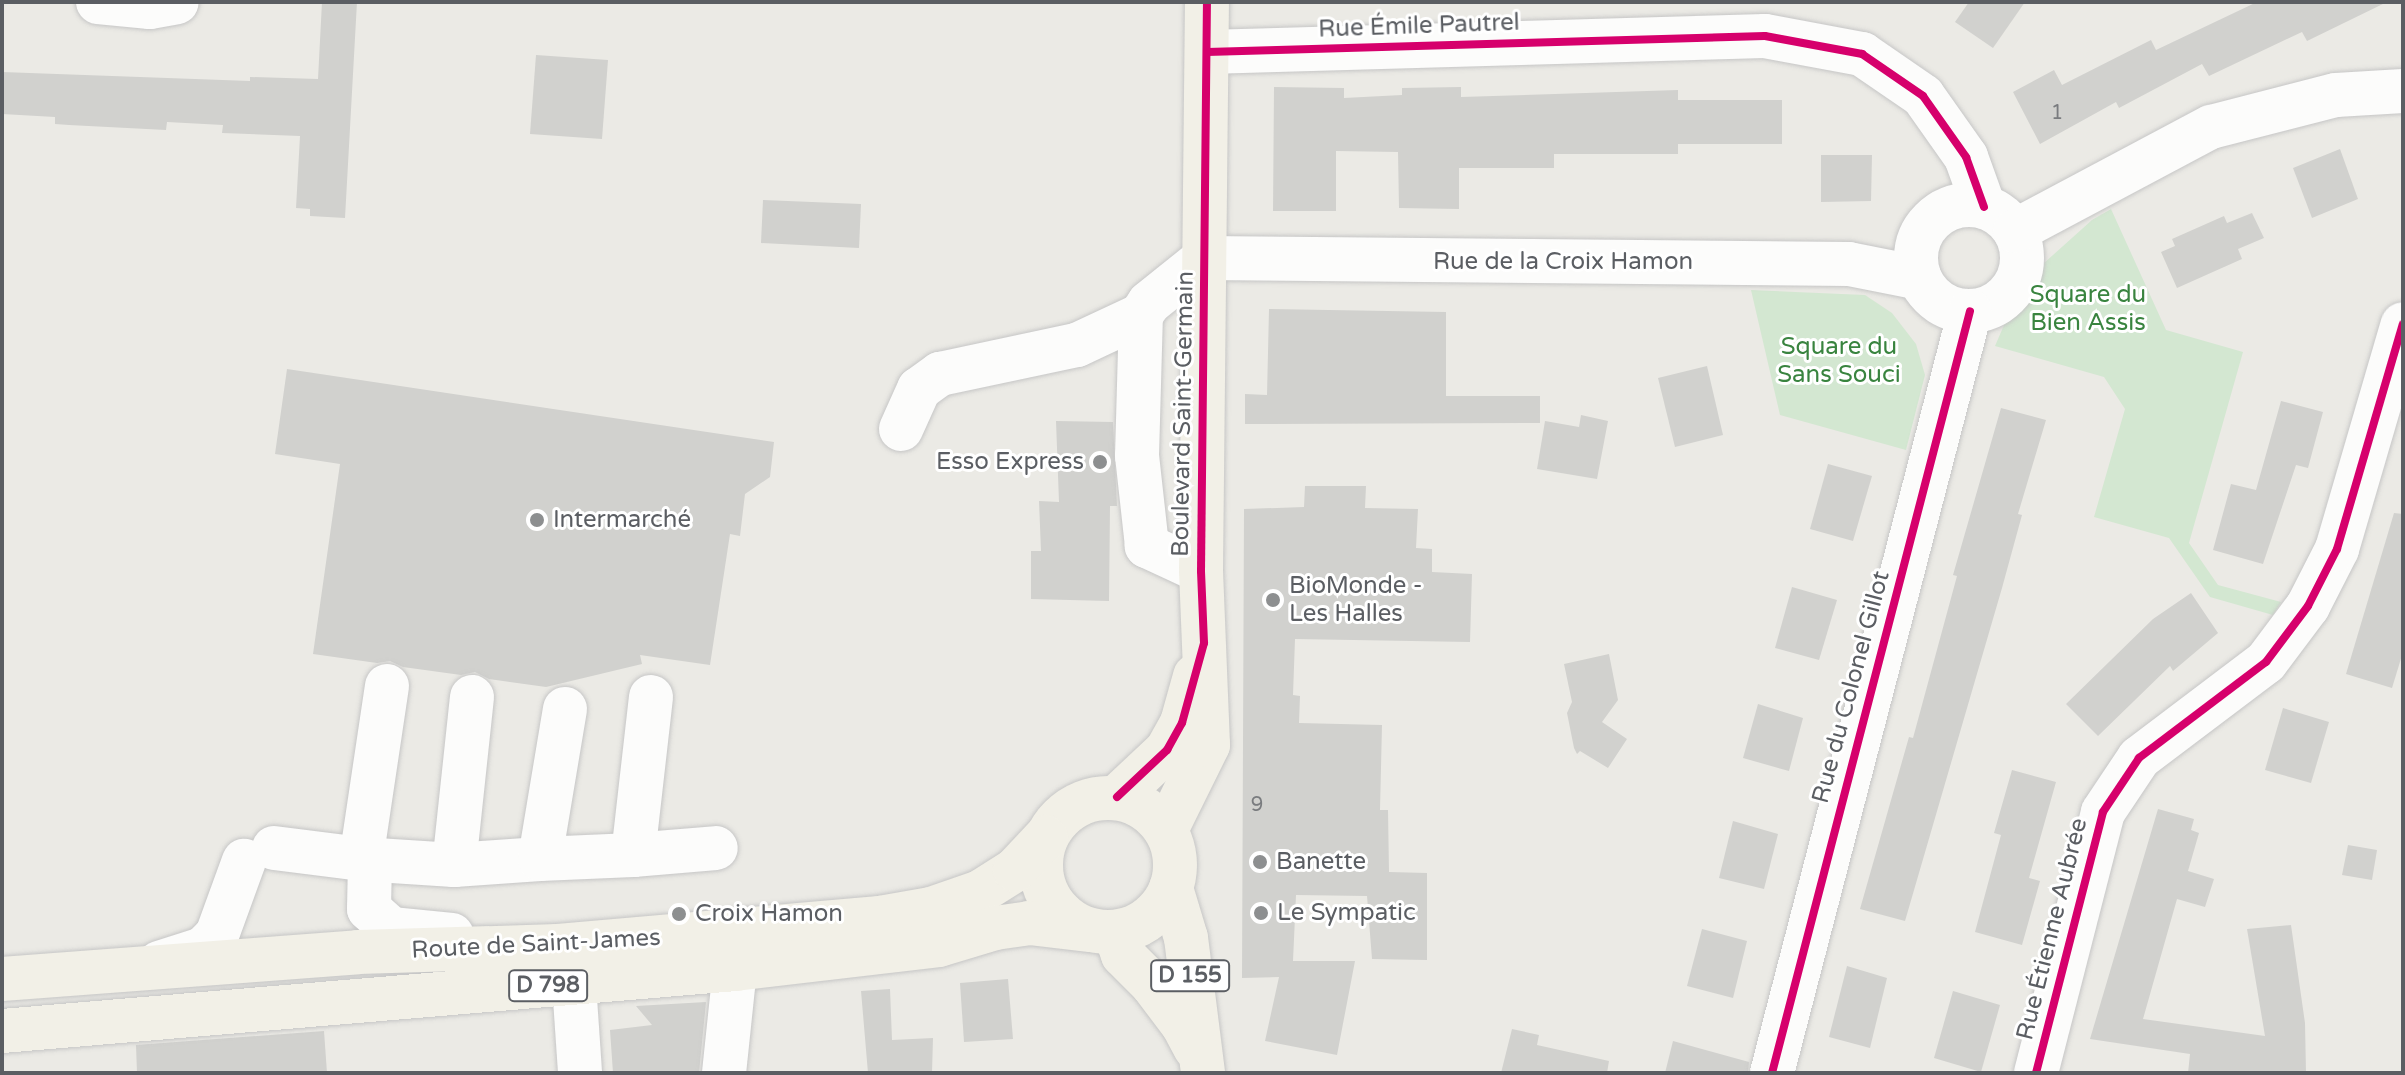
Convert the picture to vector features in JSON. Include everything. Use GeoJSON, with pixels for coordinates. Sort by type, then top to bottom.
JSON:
{"type":"FeatureCollection","features":[{"type":"Feature","properties":{"kind":"main road","name":"Boulevard Saint-Germain"},"geometry":{"type":"LineString","coordinates":[[1166,830],[1208,745],[1201,571],[1207,2]]}},
{"type":"Feature","properties":{"kind":"main road","name":"Boulevard Saint-Germain"},"geometry":{"type":"LineString","coordinates":[[1117,797],[1167,750],[1182,723],[1204,643]]}},
{"type":"Feature","properties":{"kind":"main road"},"geometry":{"type":"LineString","coordinates":[[1117,797],[1145,808],[1166,830],[1175,858],[1171,888],[1159,910],[1139,925],[1102,931],[1068,920],[1052,903],[1041,871],[1046,837],[1058,819],[1075,805],[1095,798],[1117,797]]}},
{"type":"Feature","properties":{"kind":"main road","name":"Route de Saint-James"},"geometry":{"type":"LineString","coordinates":[[2,1031],[566,965],[931,909],[980,892],[1004,877],[1046,837]]}},
{"type":"Feature","properties":{"kind":"main road","name":"D 155"},"geometry":{"type":"LineString","coordinates":[[1171,888],[1186,938],[1203,1069]]}},
{"type":"Feature","properties":{"kind":"main road","name":"Route de Saint-James"},"geometry":{"type":"LineString","coordinates":[[2,979],[358,952],[566,965],[735,969],[939,945],[995,928],[1029,923],[1102,931]]}},
{"type":"Feature","properties":{"kind":"main road","name":"D 155"},"geometry":{"type":"LineString","coordinates":[[1102,931],[1152,984],[1183,1025],[1203,1069]]}},
{"type":"Feature","properties":{"kind":"street"},"geometry":{"type":"LineString","coordinates":[[98,2],[150,7],[177,2]]}},
{"type":"Feature","properties":{"kind":"street","name":"Rue Émile Pautrel"},"geometry":{"type":"LineString","coordinates":[[1207,52],[1765,36],[1862,54],[1923,96],[1966,157],[2000,219]]}},
{"type":"Feature","properties":{"kind":"street"},"geometry":{"type":"LineString","coordinates":[[2000,219],[2211,127],[2336,95],[2403,91]]}},
{"type":"Feature","properties":{"kind":"street"},"geometry":{"type":"LineString","coordinates":[[1966,204],[2000,219],[2022,247],[2022,266],[2016,284],[2004,298],[1988,308],[1970,311],[1944,305],[1930,294],[1920,278],[1916,254],[1920,236],[1930,221],[1945,210],[1966,204]]}},
{"type":"Feature","properties":{"kind":"street"},"geometry":{"type":"LineString","coordinates":[[901,429],[919,389],[940,374],[1077,345],[1141,315],[1149,303],[1205,258]]}},
{"type":"Feature","properties":{"kind":"street","name":"Rue de la Croix Hamon"},"geometry":{"type":"LineString","coordinates":[[1205,258],[1849,264],[1920,278]]}},
{"type":"Feature","properties":{"kind":"street","name":"Rue du Colonel Gillot"},"geometry":{"type":"LineString","coordinates":[[1772,1073],[1970,311]]}},
{"type":"Feature","properties":{"kind":"street"},"geometry":{"type":"LineString","coordinates":[[1141,315],[1137,456],[1147,546],[1201,571]]}},
{"type":"Feature","properties":{"kind":"street","name":"Rue Étienne Aubrée"},"geometry":{"type":"LineString","coordinates":[[2036,1073],[2103,812],[2139,758],[2266,662],[2308,606],[2337,549],[2403,324]]}},
{"type":"Feature","properties":{"kind":"street"},"geometry":{"type":"LineString","coordinates":[[387,686],[366,860],[369,909],[391,929],[566,965],[580,1073]]}},
{"type":"Feature","properties":{"kind":"street"},"geometry":{"type":"LineString","coordinates":[[454,865],[472,697]]}},
{"type":"Feature","properties":{"kind":"street"},"geometry":{"type":"LineString","coordinates":[[633,855],[651,697]]}},
{"type":"Feature","properties":{"kind":"street"},"geometry":{"type":"LineString","coordinates":[[540,859],[565,709]]}},
{"type":"Feature","properties":{"kind":"street"},"geometry":{"type":"LineString","coordinates":[[146,967],[203,949],[217,935],[259,854],[454,865],[716,848]]}},
{"type":"Feature","properties":{"kind":"street"},"geometry":{"type":"LineString","coordinates":[[724,1073],[735,969]]}},
{"type":"Feature","properties":{"kind":"green space","name":"Square du Bien Assis"},"geometry":{"type":"Polygon","coordinates":[[[2111,209],[2166,330],[2243,352],[2189,543],[2218,585],[2281,602],[2273,615],[2210,597],[2169,538],[2094,517],[2125,409],[2104,377],[1995,346],[2011,309],[2043,264],[2092,220],[2111,209]]]}},
{"type":"Feature","properties":{"kind":"green space","name":"Square du Sans Souci"},"geometry":{"type":"Polygon","coordinates":[[[1751,290],[1865,295],[1892,313],[1916,344],[1925,375],[1906,450],[1780,415],[1751,290]]]}},
{"type":"Feature","properties":{"kind":"building"},"geometry":{"type":"Polygon","coordinates":[[[322,2],[357,2],[345,218],[310,216],[310,209],[296,208],[300,136],[222,133],[223,125],[167,122],[166,130],[55,124],[55,117],[2,114],[2,72],[250,81],[250,77],[318,79],[322,2]]]}},
{"type":"Feature","properties":{"kind":"building"},"geometry":{"type":"Polygon","coordinates":[[[1969,2],[2025,2],[1993,48],[1955,22],[1969,2]]]}},
{"type":"Feature","properties":{"kind":"building"},"geometry":{"type":"Polygon","coordinates":[[[2257,2],[2387,2],[2307,41],[2302,32],[2209,76],[2202,64],[2119,108],[2116,102],[2040,144],[2013,92],[2054,70],[2062,85],[2151,40],[2156,50],[2257,2]]]}},
{"type":"Feature","properties":{"kind":"building"},"geometry":{"type":"Polygon","coordinates":[[[536,55],[608,60],[602,139],[530,134],[536,55]]]}},
{"type":"Feature","properties":{"kind":"building"},"geometry":{"type":"Polygon","coordinates":[[[1274,87],[1344,88],[1344,98],[1402,95],[1402,88],[1461,87],[1461,97],[1678,90],[1678,100],[1782,100],[1782,144],[1678,144],[1678,154],[1554,154],[1554,168],[1459,168],[1459,209],[1399,208],[1398,152],[1336,151],[1336,211],[1273,211],[1274,87]]]}},
{"type":"Feature","properties":{"kind":"building"},"geometry":{"type":"Polygon","coordinates":[[[2340,149],[2358,199],[2312,218],[2293,168],[2340,149]]]}},
{"type":"Feature","properties":{"kind":"building"},"geometry":{"type":"Polygon","coordinates":[[[1821,155],[1872,155],[1871,201],[1821,202],[1821,155]]]}},
{"type":"Feature","properties":{"kind":"building"},"geometry":{"type":"Polygon","coordinates":[[[763,200],[861,204],[859,248],[761,243],[763,200]]]}},
{"type":"Feature","properties":{"kind":"building"},"geometry":{"type":"Polygon","coordinates":[[[2252,213],[2264,238],[2238,249],[2242,259],[2177,288],[2161,252],[2175,246],[2172,239],[2224,216],[2227,223],[2252,213]]]}},
{"type":"Feature","properties":{"kind":"building"},"geometry":{"type":"Polygon","coordinates":[[[1269,309],[1446,312],[1446,396],[1540,396],[1540,423],[1245,424],[1245,394],[1267,395],[1269,309]]]}},
{"type":"Feature","properties":{"kind":"building"},"geometry":{"type":"Polygon","coordinates":[[[1707,366],[1723,435],[1675,447],[1658,378],[1707,366]]]}},
{"type":"Feature","properties":{"kind":"building","name":"Intermarché"},"geometry":{"type":"Polygon","coordinates":[[[287,369],[774,442],[770,477],[745,494],[740,536],[730,534],[710,665],[640,655],[642,664],[546,687],[489,679],[475,672],[461,675],[403,667],[390,661],[377,663],[313,654],[340,464],[275,454],[287,369]]]}},
{"type":"Feature","properties":{"kind":"building"},"geometry":{"type":"Polygon","coordinates":[[[2281,401],[2323,412],[2308,468],[2296,465],[2263,564],[2213,550],[2231,484],[2256,490],[2281,401]]]}},
{"type":"Feature","properties":{"kind":"building"},"geometry":{"type":"Polygon","coordinates":[[[2001,408],[2046,420],[2018,514],[2022,515],[2002,588],[1905,921],[1860,909],[1909,737],[1913,738],[1957,576],[1953,575],[2001,408]]]}},
{"type":"Feature","properties":{"kind":"building"},"geometry":{"type":"Polygon","coordinates":[[[1581,415],[1608,421],[1597,479],[1537,469],[1545,421],[1579,427],[1581,415]]]}},
{"type":"Feature","properties":{"kind":"building","name":"Esso Express"},"geometry":{"type":"Polygon","coordinates":[[[1056,421],[1113,422],[1117,506],[1110,506],[1109,601],[1031,599],[1031,551],[1041,551],[1039,501],[1059,502],[1056,421]]]}},
{"type":"Feature","properties":{"kind":"building"},"geometry":{"type":"Polygon","coordinates":[[[1828,464],[1872,476],[1853,541],[1810,529],[1828,464]]]}},
{"type":"Feature","properties":{"kind":"building"},"geometry":{"type":"Polygon","coordinates":[[[1305,486],[1366,486],[1365,508],[1418,509],[1416,548],[1432,549],[1432,572],[1472,574],[1470,642],[1295,639],[1293,695],[1300,696],[1299,723],[1382,725],[1380,810],[1388,810],[1389,872],[1427,873],[1427,960],[1372,959],[1367,896],[1296,895],[1293,961],[1355,961],[1337,1055],[1265,1041],[1279,977],[1242,978],[1244,509],[1304,507],[1305,486]]]}},
{"type":"Feature","properties":{"kind":"building"},"geometry":{"type":"Polygon","coordinates":[[[2394,513],[2403,514],[2403,652],[2392,688],[2346,674],[2394,513]]]}},
{"type":"Feature","properties":{"kind":"building"},"geometry":{"type":"Polygon","coordinates":[[[1792,587],[1837,600],[1819,660],[1775,648],[1792,587]]]}},
{"type":"Feature","properties":{"kind":"building"},"geometry":{"type":"Polygon","coordinates":[[[2191,593],[2218,633],[2173,671],[2170,666],[2098,736],[2066,704],[2153,619],[2191,593]]]}},
{"type":"Feature","properties":{"kind":"building"},"geometry":{"type":"Polygon","coordinates":[[[1609,654],[1618,700],[1602,722],[1627,739],[1608,768],[1580,751],[1577,754],[1574,748],[1567,713],[1572,702],[1564,664],[1609,654]]]}},
{"type":"Feature","properties":{"kind":"building"},"geometry":{"type":"Polygon","coordinates":[[[1758,704],[1803,718],[1789,771],[1743,758],[1758,704]]]}},
{"type":"Feature","properties":{"kind":"building"},"geometry":{"type":"Polygon","coordinates":[[[2283,708],[2329,722],[2311,783],[2265,770],[2283,708]]]}},
{"type":"Feature","properties":{"kind":"building"},"geometry":{"type":"Polygon","coordinates":[[[2012,770],[2056,782],[2029,878],[2040,881],[2022,945],[1975,932],[2001,835],[1994,833],[2012,770]]]}},
{"type":"Feature","properties":{"kind":"building"},"geometry":{"type":"Polygon","coordinates":[[[2158,809],[2194,819],[2191,830],[2199,833],[2188,871],[2214,879],[2205,907],[2177,899],[2143,1019],[2265,1036],[2247,929],[2291,925],[2305,1023],[2306,1073],[2188,1073],[2190,1054],[2090,1039],[2158,809]]]}},
{"type":"Feature","properties":{"kind":"building"},"geometry":{"type":"Polygon","coordinates":[[[1733,821],[1778,834],[1764,889],[1719,878],[1733,821]]]}},
{"type":"Feature","properties":{"kind":"building"},"geometry":{"type":"Polygon","coordinates":[[[2348,845],[2377,850],[2372,880],[2342,875],[2348,845]]]}},
{"type":"Feature","properties":{"kind":"building"},"geometry":{"type":"Polygon","coordinates":[[[1702,929],[1747,941],[1733,998],[1687,986],[1702,929]]]}},
{"type":"Feature","properties":{"kind":"building"},"geometry":{"type":"Polygon","coordinates":[[[1847,966],[1887,978],[1870,1048],[1829,1037],[1847,966]]]}},
{"type":"Feature","properties":{"kind":"building"},"geometry":{"type":"Polygon","coordinates":[[[1008,979],[1013,1039],[964,1042],[960,983],[1008,979]]]}},
{"type":"Feature","properties":{"kind":"building"},"geometry":{"type":"Polygon","coordinates":[[[890,989],[892,1040],[933,1038],[932,1073],[868,1073],[861,991],[890,989]]]}},
{"type":"Feature","properties":{"kind":"building"},"geometry":{"type":"Polygon","coordinates":[[[1953,991],[2000,1005],[1981,1072],[1934,1058],[1953,991]]]}},
{"type":"Feature","properties":{"kind":"building"},"geometry":{"type":"Polygon","coordinates":[[[706,1002],[699,1073],[613,1073],[610,1030],[652,1025],[636,1006],[706,1002]]]}},
{"type":"Feature","properties":{"kind":"building"},"geometry":{"type":"Polygon","coordinates":[[[1512,1029],[1539,1035],[1537,1045],[1609,1061],[1607,1073],[1501,1073],[1512,1029]]]}},
{"type":"Feature","properties":{"kind":"building"},"geometry":{"type":"Polygon","coordinates":[[[324,1031],[327,1073],[137,1073],[136,1045],[324,1031]]]}},
{"type":"Feature","properties":{"kind":"building"},"geometry":{"type":"Polygon","coordinates":[[[1673,1041],[1749,1062],[1748,1073],[1665,1073],[1673,1041]]]}},
{"type":"Feature","properties":{"kind":"cycle path"},"geometry":{"type":"LineString","coordinates":[[1117,797],[1167,750],[1182,723],[1204,643],[1201,571],[1207,2]]}},
{"type":"Feature","properties":{"kind":"cycle path"},"geometry":{"type":"LineString","coordinates":[[1207,52],[1765,36],[1862,54],[1923,96],[1966,157],[1984,207]]}},
{"type":"Feature","properties":{"kind":"cycle path"},"geometry":{"type":"LineString","coordinates":[[1772,1073],[1970,311]]}},
{"type":"Feature","properties":{"kind":"cycle path"},"geometry":{"type":"LineString","coordinates":[[2036,1073],[2103,812],[2139,758],[2266,662],[2308,606],[2337,549],[2403,324]]}},
{"type":"Feature","properties":{"kind":"place","name":"Esso Express"},"geometry":{"type":"Point","coordinates":[1100,462]}},
{"type":"Feature","properties":{"kind":"place","name":"Intermarché"},"geometry":{"type":"Point","coordinates":[537,520]}},
{"type":"Feature","properties":{"kind":"place","name":"BioMonde - Les Halles"},"geometry":{"type":"Point","coordinates":[1273,600]}},
{"type":"Feature","properties":{"kind":"place","name":"Banette"},"geometry":{"type":"Point","coordinates":[1260,862]}},
{"type":"Feature","properties":{"kind":"place","name":"Le Sympatic"},"geometry":{"type":"Point","coordinates":[1261,913]}},
{"type":"Feature","properties":{"kind":"place","name":"Croix Hamon"},"geometry":{"type":"Point","coordinates":[679,914]}}]}
